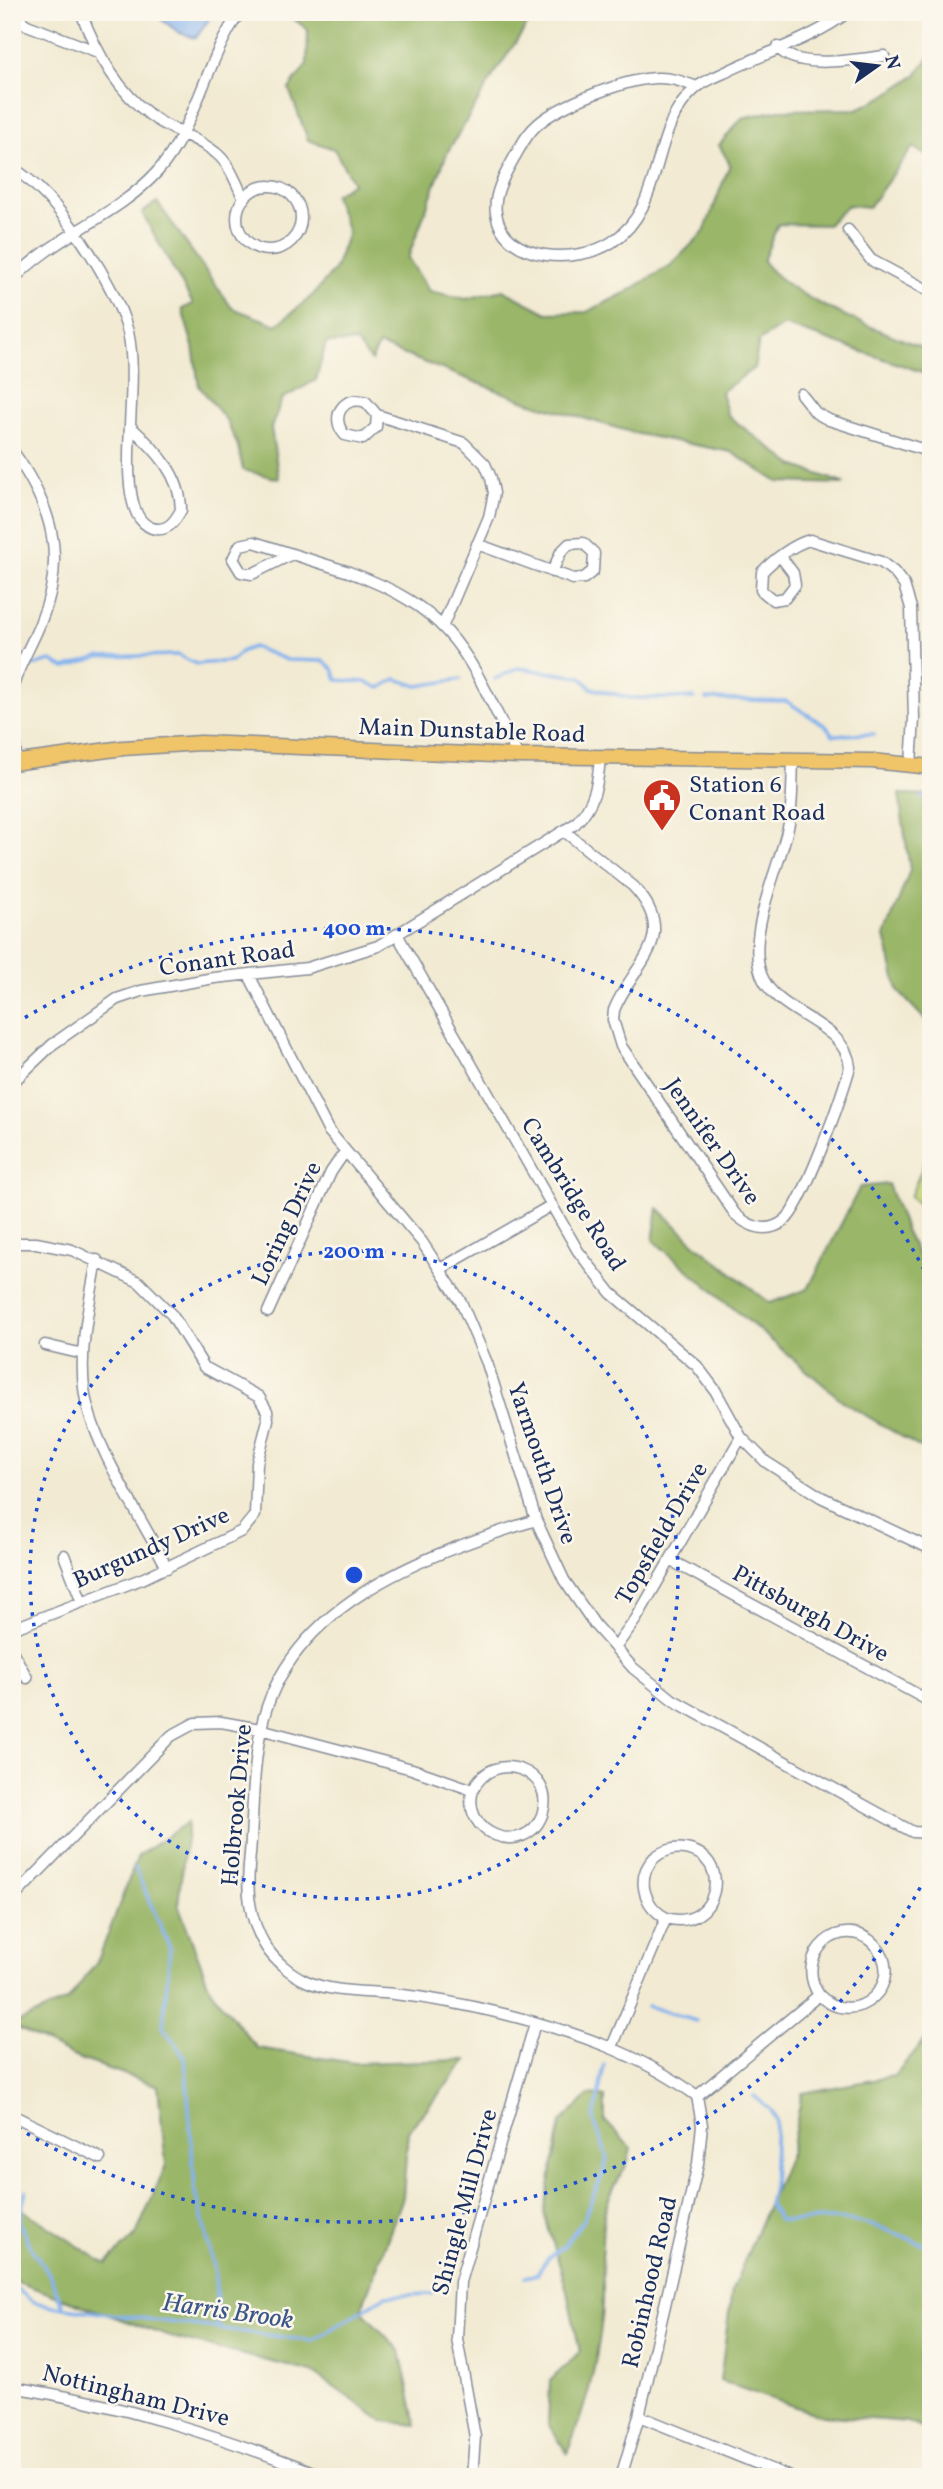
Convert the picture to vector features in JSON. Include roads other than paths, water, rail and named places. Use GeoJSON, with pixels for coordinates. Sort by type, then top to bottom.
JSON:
{"type":"FeatureCollection","features":[{"type":"Feature","properties":{"kind":"main road","name":"Main Dunstable Road"},"geometry":{"type":"LineString","coordinates":[[15,762],[123,748],[201,743],[518,756],[793,759],[931,767]]}},
{"type":"Feature","properties":{"kind":"street"},"geometry":{"type":"LineString","coordinates":[[81,12],[98,52],[141,108],[215,152],[222,159],[244,199],[238,221],[241,231],[251,243],[271,249],[281,247],[294,238],[301,214],[289,192],[265,186],[244,199]]}},
{"type":"Feature","properties":{"kind":"street"},"geometry":{"type":"LineString","coordinates":[[12,281],[30,262],[155,174],[182,133],[207,69],[240,12]]}},
{"type":"Feature","properties":{"kind":"street"},"geometry":{"type":"LineString","coordinates":[[697,87],[669,78],[643,80],[583,100],[539,123],[523,142],[500,188],[496,211],[505,232],[529,249],[559,257],[596,250],[619,237],[645,206],[669,124],[697,87],[848,12]]}},
{"type":"Feature","properties":{"kind":"street"},"geometry":{"type":"LineString","coordinates":[[12,15],[26,25],[98,52]]}},
{"type":"Feature","properties":{"kind":"street"},"geometry":{"type":"LineString","coordinates":[[778,47],[788,57],[803,61],[884,56]]}},
{"type":"Feature","properties":{"kind":"street"},"geometry":{"type":"LineString","coordinates":[[12,168],[34,184],[74,232],[98,266],[124,320],[132,366],[131,480],[137,513],[149,527],[164,528],[172,524],[181,510],[177,489],[161,456],[132,428]]}},
{"type":"Feature","properties":{"kind":"street"},"geometry":{"type":"LineString","coordinates":[[848,230],[871,260],[931,292]]}},
{"type":"Feature","properties":{"kind":"street"},"geometry":{"type":"LineString","coordinates":[[801,394],[816,413],[829,420],[931,452]]}},
{"type":"Feature","properties":{"kind":"street"},"geometry":{"type":"LineString","coordinates":[[377,415],[464,443],[485,464],[494,493],[489,517],[443,625]]}},
{"type":"Feature","properties":{"kind":"street"},"geometry":{"type":"LineString","coordinates":[[12,450],[45,504],[53,536],[54,566],[47,607],[21,660],[12,690]]}},
{"type":"Feature","properties":{"kind":"street"},"geometry":{"type":"LineString","coordinates":[[782,557],[802,542],[817,540],[874,559],[900,578],[911,608],[914,719],[911,764]]}},
{"type":"Feature","properties":{"kind":"street"},"geometry":{"type":"LineString","coordinates":[[292,554],[251,574],[241,572],[233,559],[240,545],[249,542],[292,554],[373,581],[415,604],[443,625],[469,659],[518,756]]}},
{"type":"Feature","properties":{"kind":"street"},"geometry":{"type":"LineString","coordinates":[[477,544],[552,572]]}},
{"type":"Feature","properties":{"kind":"street"},"geometry":{"type":"LineString","coordinates":[[12,726],[15,762]]}},
{"type":"Feature","properties":{"kind":"street","name":"Conant Road"},"geometry":{"type":"LineString","coordinates":[[12,1083],[53,1044],[117,999],[141,991],[307,968],[343,959],[398,936],[564,831],[584,815],[592,804],[600,757]]}},
{"type":"Feature","properties":{"kind":"street","name":"Jennifer Drive"},"geometry":{"type":"LineString","coordinates":[[564,831],[633,886],[642,895],[653,919],[651,949],[614,1010],[613,1020],[621,1046],[736,1214],[753,1227],[773,1227],[795,1209],[850,1067],[845,1050],[837,1040],[775,996],[759,967],[758,939],[789,821],[793,759]]}},
{"type":"Feature","properties":{"kind":"street","name":"Cambridge Road"},"geometry":{"type":"LineString","coordinates":[[398,936],[597,1279],[697,1366],[715,1390],[741,1437],[766,1462],[796,1484],[931,1549]]}},
{"type":"Feature","properties":{"kind":"street","name":"Yarmouth Drive"},"geometry":{"type":"LineString","coordinates":[[249,975],[316,1109],[344,1153],[404,1219],[442,1268],[466,1312],[487,1363],[536,1520],[564,1580],[615,1648],[650,1683],[696,1714],[900,1825],[914,1832],[931,1833]]}},
{"type":"Feature","properties":{"kind":"street","name":"Loring Drive"},"geometry":{"type":"LineString","coordinates":[[268,1312],[331,1172],[344,1153]]}},
{"type":"Feature","properties":{"kind":"street"},"geometry":{"type":"LineString","coordinates":[[442,1268],[552,1205]]}},
{"type":"Feature","properties":{"kind":"street","name":"Burgundy Drive"},"geometry":{"type":"LineString","coordinates":[[12,1243],[52,1245],[97,1260],[129,1275],[148,1289],[172,1315],[204,1367],[259,1396],[267,1411],[267,1428],[257,1463],[257,1506],[251,1524],[167,1568],[12,1629]]}},
{"type":"Feature","properties":{"kind":"street"},"geometry":{"type":"LineString","coordinates":[[97,1260],[83,1353],[84,1391],[92,1421],[167,1568]]}},
{"type":"Feature","properties":{"kind":"street"},"geometry":{"type":"LineString","coordinates":[[46,1345],[83,1353]]}},
{"type":"Feature","properties":{"kind":"street","name":"Topsfield Drive"},"geometry":{"type":"LineString","coordinates":[[615,1648],[670,1560],[741,1437]]}},
{"type":"Feature","properties":{"kind":"street","name":"Holbrook Drive"},"geometry":{"type":"LineString","coordinates":[[536,1520],[449,1550],[356,1596],[317,1630],[286,1664],[271,1694],[260,1729],[253,1798],[249,1902],[255,1926],[267,1948],[284,1967],[305,1981],[323,1986],[428,1998],[535,2023],[612,2047],[697,2096]]}},
{"type":"Feature","properties":{"kind":"street"},"geometry":{"type":"LineString","coordinates":[[64,1555],[82,1602]]}},
{"type":"Feature","properties":{"kind":"street","name":"Pittsburgh Drive"},"geometry":{"type":"LineString","coordinates":[[670,1560],[931,1702]]}},
{"type":"Feature","properties":{"kind":"street"},"geometry":{"type":"LineString","coordinates":[[12,1651],[27,1678]]}},
{"type":"Feature","properties":{"kind":"street"},"geometry":{"type":"LineString","coordinates":[[12,1899],[178,1731],[205,1721],[260,1729],[412,1769],[473,1790]]}},
{"type":"Feature","properties":{"kind":"street"},"geometry":{"type":"LineString","coordinates":[[495,1768],[520,1768],[531,1774],[542,1789],[542,1814],[532,1829],[523,1835],[512,1839],[495,1837],[474,1818],[471,1801],[473,1790],[479,1779],[495,1768]]}},
{"type":"Feature","properties":{"kind":"street"},"geometry":{"type":"LineString","coordinates":[[682,1848],[693,1851],[710,1866],[715,1877],[714,1895],[705,1910],[695,1917],[678,1920],[666,1918],[652,1907],[646,1897],[645,1873],[654,1858],[664,1852],[682,1848]]}},
{"type":"Feature","properties":{"kind":"street"},"geometry":{"type":"LineString","coordinates":[[612,2047],[666,1918]]}},
{"type":"Feature","properties":{"kind":"street"},"geometry":{"type":"LineString","coordinates":[[846,1934],[865,1938],[875,1945],[884,1961],[885,1973],[883,1984],[873,1999],[857,2007],[845,2008],[834,2005],[819,1994],[811,1971],[813,1959],[823,1943],[846,1934]]}},
{"type":"Feature","properties":{"kind":"street"},"geometry":{"type":"LineString","coordinates":[[697,2096],[819,1994]]}},
{"type":"Feature","properties":{"kind":"street","name":"Shingle Mill Drive"},"geometry":{"type":"LineString","coordinates":[[472,2477],[474,2429],[457,2339],[460,2282],[535,2023]]}},
{"type":"Feature","properties":{"kind":"street","name":"Robinhood Road"},"geometry":{"type":"LineString","coordinates":[[621,2477],[639,2416],[698,2164],[702,2124],[697,2096]]}},
{"type":"Feature","properties":{"kind":"street"},"geometry":{"type":"LineString","coordinates":[[12,2115],[100,2158]]}},
{"type":"Feature","properties":{"kind":"street","name":"Nottingham Drive"},"geometry":{"type":"LineString","coordinates":[[12,2387],[87,2400],[178,2423],[326,2477]]}},
{"type":"Feature","properties":{"kind":"street"},"geometry":{"type":"LineString","coordinates":[[639,2416],[790,2477]]}},
{"type":"Feature","properties":{"kind":"water"},"geometry":{"type":"Polygon","coordinates":[[[151,12],[214,12],[196,38],[180,33],[151,12]]]}},
{"type":"Feature","properties":{"kind":"waterway"},"geometry":{"type":"LineString","coordinates":[[33,666],[51,661],[65,668],[99,657],[178,655],[196,664],[231,661],[242,651],[253,647],[287,660],[324,661],[333,669],[337,680],[366,682],[380,688],[396,679],[418,686],[461,679]]}},
{"type":"Feature","properties":{"kind":"waterway"},"geometry":{"type":"LineString","coordinates":[[495,679],[518,668],[581,677],[591,688],[630,698],[694,698]]}},
{"type":"Feature","properties":{"kind":"waterway"},"geometry":{"type":"LineString","coordinates":[[706,699],[786,701],[826,726],[833,735],[874,734]]}},
{"type":"Feature","properties":{"kind":"waterway"},"geometry":{"type":"LineString","coordinates":[[922,797],[931,800]]}},
{"type":"Feature","properties":{"kind":"waterway"},"geometry":{"type":"LineString","coordinates":[[135,1868],[170,1948],[163,2027],[185,2057],[195,2188],[215,2271],[218,2329]]}},
{"type":"Feature","properties":{"kind":"waterway","name":"Harris Brook"},"geometry":{"type":"LineString","coordinates":[[647,2006],[696,2021]]}},
{"type":"Feature","properties":{"kind":"waterway","name":"Harris Brook"},"geometry":{"type":"LineString","coordinates":[[525,2277],[537,2274],[548,2258],[564,2246],[583,2220],[603,2173],[607,2158],[594,2120],[604,2065]]}},
{"type":"Feature","properties":{"kind":"waterway","name":"Harris Brook"},"geometry":{"type":"LineString","coordinates":[[754,2096],[771,2110],[776,2120],[773,2187],[769,2205],[779,2220],[835,2219],[860,2222],[931,2248]]}},
{"type":"Feature","properties":{"kind":"waterway"},"geometry":{"type":"LineString","coordinates":[[26,2190],[19,2221],[28,2243],[49,2274],[64,2308]]}},
{"type":"Feature","properties":{"kind":"waterway","name":"Harris Brook"},"geometry":{"type":"LineString","coordinates":[[12,2285],[33,2302],[64,2308],[312,2341],[385,2296],[432,2294]]}},
{"type":"Feature","properties":{"kind":"place","name":"Station 6 Conant Road"},"geometry":{"type":"Point","coordinates":[662,832]}}]}
